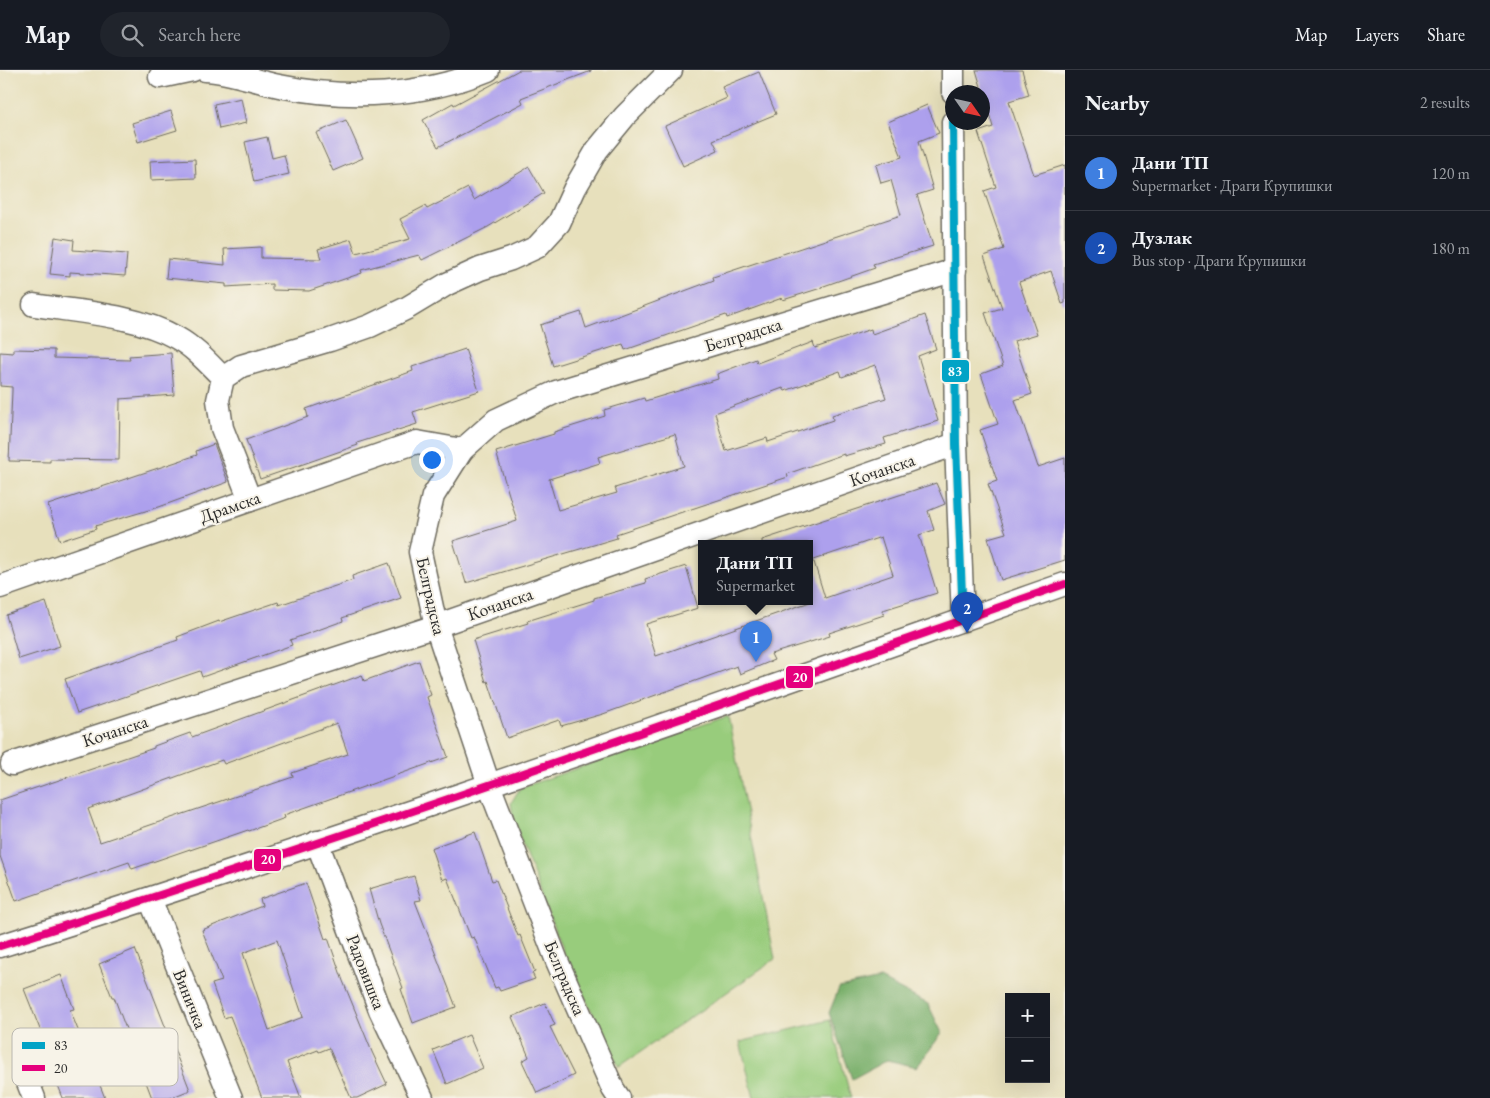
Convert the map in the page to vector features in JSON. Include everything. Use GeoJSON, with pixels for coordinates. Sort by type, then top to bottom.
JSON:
{"type":"FeatureCollection","features":[{"type":"Feature","properties":{"kind":"street"},"geometry":{"type":"LineString","coordinates":[[160,77],[193,70]]}},
{"type":"Feature","properties":{"kind":"street"},"geometry":{"type":"LineString","coordinates":[[204,70],[218,70],[278,86],[340,95],[411,91],[441,85],[488,70]]}},
{"type":"Feature","properties":{"kind":"street"},"geometry":{"type":"LineString","coordinates":[[250,500],[222,428],[218,400],[224,378],[241,366],[330,340],[370,326],[407,308],[447,284],[537,247],[559,222],[575,188],[597,150],[625,116],[671,70]]}},
{"type":"Feature","properties":{"kind":"street"},"geometry":{"type":"LineString","coordinates":[[953,70],[953,85]]}},
{"type":"Feature","properties":{"kind":"street"},"geometry":{"type":"LineString","coordinates":[[953,130],[956,270],[956,444],[964,620]]}},
{"type":"Feature","properties":{"kind":"street","name":"Белградска"},"geometry":{"type":"LineString","coordinates":[[611,1095],[489,785],[436,626],[420,552],[432,496],[462,450],[496,420],[556,392],[956,270]]}},
{"type":"Feature","properties":{"kind":"street"},"geometry":{"type":"LineString","coordinates":[[34,305],[122,319],[157,329],[176,337],[189,346],[224,378]]}},
{"type":"Feature","properties":{"kind":"street","name":"Драмска"},"geometry":{"type":"LineString","coordinates":[[0,587],[417,442],[462,450]]}},
{"type":"Feature","properties":{"kind":"street","name":"Кочанска"},"geometry":{"type":"LineString","coordinates":[[12,764],[436,626],[956,444]]}},
{"type":"Feature","properties":{"kind":"street"},"geometry":{"type":"LineString","coordinates":[[0,946],[150,899],[489,785],[1065,584]]}},
{"type":"Feature","properties":{"kind":"street","name":"Радовишка"},"geometry":{"type":"LineString","coordinates":[[317,842],[380,1010],[422,1098]]}},
{"type":"Feature","properties":{"kind":"street","name":"Виничка"},"geometry":{"type":"LineString","coordinates":[[150,899],[231,1098]]}},
{"type":"Feature","properties":{"kind":"street"},"geometry":{"type":"LineString","coordinates":[[29,1086],[34,1098]]}},
{"type":"Feature","properties":{"kind":"green space"},"geometry":{"type":"Polygon","coordinates":[[[728,716],[775,959],[619,1067],[565,957],[514,823],[511,803],[520,788],[728,716]]]}},
{"type":"Feature","properties":{"kind":"green space"},"geometry":{"type":"Polygon","coordinates":[[[880,979],[928,1004],[942,1033],[917,1067],[887,1060],[852,1079],[829,1013],[839,988],[880,979]]]}},
{"type":"Feature","properties":{"kind":"green space"},"geometry":{"type":"Polygon","coordinates":[[[830,1020],[851,1098],[754,1098],[740,1042],[830,1020]]]}},
{"type":"Feature","properties":{"kind":"building"},"geometry":{"type":"Polygon","coordinates":[[[519,70],[591,71],[521,98],[523,103],[438,147],[423,120],[519,70]]]}},
{"type":"Feature","properties":{"kind":"building"},"geometry":{"type":"Polygon","coordinates":[[[976,70],[1022,70],[1029,95],[1009,101],[1034,175],[1065,165],[1065,303],[1062,304],[1051,271],[1019,282],[1037,334],[1014,341],[1032,394],[1015,400],[1038,467],[1065,458],[1065,560],[1001,580],[988,538],[1006,533],[988,484],[997,481],[980,430],[998,424],[981,374],[1003,366],[985,313],[1002,308],[984,256],[1004,249],[984,191],[996,187],[978,132],[990,130],[993,127],[990,117],[990,85],[980,85],[976,70]]]}},
{"type":"Feature","properties":{"kind":"building"},"geometry":{"type":"Polygon","coordinates":[[[759,72],[776,114],[713,140],[718,150],[683,166],[665,126],[727,98],[722,87],[759,72]]]}},
{"type":"Feature","properties":{"kind":"building"},"geometry":{"type":"Polygon","coordinates":[[[241,98],[246,123],[219,129],[214,104],[241,98]]]}},
{"type":"Feature","properties":{"kind":"building"},"geometry":{"type":"Polygon","coordinates":[[[927,105],[939,133],[919,141],[933,190],[917,195],[933,246],[873,264],[875,268],[821,288],[783,300],[782,298],[727,318],[726,315],[625,350],[623,344],[553,366],[540,325],[581,312],[586,328],[714,280],[713,277],[901,215],[891,180],[881,183],[876,165],[902,157],[888,122],[927,105]]]}},
{"type":"Feature","properties":{"kind":"building"},"geometry":{"type":"Polygon","coordinates":[[[171,111],[177,130],[138,142],[132,123],[171,111]]]}},
{"type":"Feature","properties":{"kind":"building"},"geometry":{"type":"Polygon","coordinates":[[[346,120],[363,158],[333,171],[316,133],[346,120]]]}},
{"type":"Feature","properties":{"kind":"building"},"geometry":{"type":"Polygon","coordinates":[[[267,137],[272,158],[284,155],[289,174],[254,182],[245,142],[267,137]]]}},
{"type":"Feature","properties":{"kind":"building"},"geometry":{"type":"Polygon","coordinates":[[[195,159],[196,178],[151,180],[150,161],[195,159]]]}},
{"type":"Feature","properties":{"kind":"building"},"geometry":{"type":"Polygon","coordinates":[[[529,167],[544,193],[488,227],[422,260],[419,255],[361,270],[362,273],[309,291],[272,290],[272,284],[226,287],[226,284],[166,278],[168,259],[225,265],[224,249],[261,247],[261,258],[321,259],[318,249],[351,239],[356,253],[410,239],[400,219],[425,206],[427,209],[468,188],[474,200],[529,167]]]}},
{"type":"Feature","properties":{"kind":"building"},"geometry":{"type":"Polygon","coordinates":[[[55,237],[74,240],[73,250],[127,254],[125,276],[70,272],[70,276],[50,274],[55,237]]]}},
{"type":"Feature","properties":{"kind":"building"},"geometry":{"type":"Polygon","coordinates":[[[925,315],[936,349],[918,356],[938,421],[884,438],[886,444],[844,456],[844,454],[787,474],[788,477],[616,534],[617,538],[466,583],[453,541],[517,521],[496,452],[605,416],[604,410],[644,398],[645,401],[718,379],[717,374],[756,359],[757,363],[813,342],[815,348],[871,329],[872,334],[925,315]],[[875,365],[842,377],[840,371],[785,391],[783,388],[715,413],[726,451],[767,438],[768,442],[833,420],[832,415],[886,398],[875,365]],[[675,434],[598,457],[600,463],[549,479],[558,510],[617,493],[615,488],[684,466],[675,434]]]}},
{"type":"Feature","properties":{"kind":"building"},"geometry":{"type":"Polygon","coordinates":[[[13,349],[54,350],[54,358],[130,360],[129,356],[171,353],[174,395],[120,399],[119,460],[50,459],[50,462],[9,461],[12,387],[0,386],[0,352],[13,353],[13,349]]]}},
{"type":"Feature","properties":{"kind":"building"},"geometry":{"type":"Polygon","coordinates":[[[465,349],[479,391],[413,412],[417,424],[357,443],[358,445],[260,479],[246,440],[308,417],[306,409],[413,371],[412,367],[465,349]]]}},
{"type":"Feature","properties":{"kind":"building"},"geometry":{"type":"Polygon","coordinates":[[[214,444],[228,482],[159,507],[95,526],[96,529],[60,541],[48,505],[197,455],[196,451],[214,444]]]}},
{"type":"Feature","properties":{"kind":"building"},"geometry":{"type":"Polygon","coordinates":[[[936,483],[945,504],[928,511],[934,530],[919,535],[937,593],[883,610],[884,615],[829,633],[830,636],[771,654],[774,660],[740,674],[737,666],[603,714],[561,726],[559,720],[507,738],[473,640],[528,623],[527,621],[594,600],[594,598],[646,583],[645,579],[686,566],[698,608],[646,624],[656,656],[801,605],[813,605],[813,562],[825,598],[893,575],[881,537],[813,560],[813,540],[762,540],[936,483]]]}},
{"type":"Feature","properties":{"kind":"building"},"geometry":{"type":"Polygon","coordinates":[[[389,563],[401,598],[342,618],[343,621],[290,640],[292,645],[202,677],[200,671],[77,713],[65,679],[178,640],[177,637],[219,621],[278,602],[279,605],[353,580],[352,576],[389,563]]]}},
{"type":"Feature","properties":{"kind":"building"},"geometry":{"type":"Polygon","coordinates":[[[46,602],[60,646],[19,659],[6,615],[46,602]]]}},
{"type":"Feature","properties":{"kind":"building"},"geometry":{"type":"Polygon","coordinates":[[[419,661],[431,695],[427,697],[448,757],[284,815],[285,818],[249,831],[132,869],[129,862],[16,901],[0,856],[0,800],[154,748],[154,746],[190,733],[192,737],[362,675],[364,681],[419,661]],[[337,723],[224,764],[222,760],[88,809],[100,842],[293,777],[292,773],[348,754],[337,723]]]}},
{"type":"Feature","properties":{"kind":"building"},"geometry":{"type":"Polygon","coordinates":[[[475,832],[492,881],[496,880],[518,936],[520,935],[535,972],[532,973],[535,979],[500,991],[498,987],[495,988],[474,937],[471,938],[447,878],[442,880],[431,848],[475,832]]]}},
{"type":"Feature","properties":{"kind":"building"},"geometry":{"type":"Polygon","coordinates":[[[414,876],[421,900],[415,901],[456,1007],[413,1023],[369,889],[414,876]]]}},
{"type":"Feature","properties":{"kind":"building"},"geometry":{"type":"Polygon","coordinates":[[[306,883],[325,939],[328,938],[343,981],[387,1084],[357,1098],[351,1098],[329,1048],[319,1052],[318,1050],[287,1062],[301,1098],[262,1098],[230,1016],[224,1018],[212,984],[222,981],[202,930],[262,906],[260,899],[306,883]],[[277,940],[243,953],[269,1030],[303,1017],[277,940]]]}},
{"type":"Feature","properties":{"kind":"building"},"geometry":{"type":"Polygon","coordinates":[[[135,949],[166,1028],[126,1028],[99,964],[135,949]]]}},
{"type":"Feature","properties":{"kind":"building"},"geometry":{"type":"Polygon","coordinates":[[[61,975],[74,1009],[70,1010],[77,1028],[39,1028],[24,989],[61,975]]]}},
{"type":"Feature","properties":{"kind":"building"},"geometry":{"type":"Polygon","coordinates":[[[545,1003],[555,1025],[550,1027],[574,1075],[537,1093],[522,1061],[529,1057],[512,1017],[545,1003]]]}},
{"type":"Feature","properties":{"kind":"building"},"geometry":{"type":"Polygon","coordinates":[[[469,1035],[483,1068],[447,1084],[433,1050],[469,1035]]]}},
{"type":"Feature","properties":{"kind":"building"},"geometry":{"type":"Polygon","coordinates":[[[178,1059],[190,1090],[170,1098],[152,1098],[147,1086],[178,1086],[178,1059]]]}},
{"type":"Feature","properties":{"kind":"building"},"geometry":{"type":"Polygon","coordinates":[[[58,1086],[100,1086],[105,1098],[63,1098],[58,1086]]]}},
{"type":"Feature","properties":{"kind":"transit line","name":"83"},"geometry":{"type":"LineString","coordinates":[[953,130],[956,444],[963,620]]}},
{"type":"Feature","properties":{"kind":"transit line","name":"20"},"geometry":{"type":"LineString","coordinates":[[0,946],[401,815],[1065,584]]}},
{"type":"Feature","properties":{"kind":"place","name":"Дузлак"},"geometry":{"type":"Point","coordinates":[967,633]}},
{"type":"Feature","properties":{"kind":"place","name":"Дани ТП"},"geometry":{"type":"Point","coordinates":[756,662]}}]}
